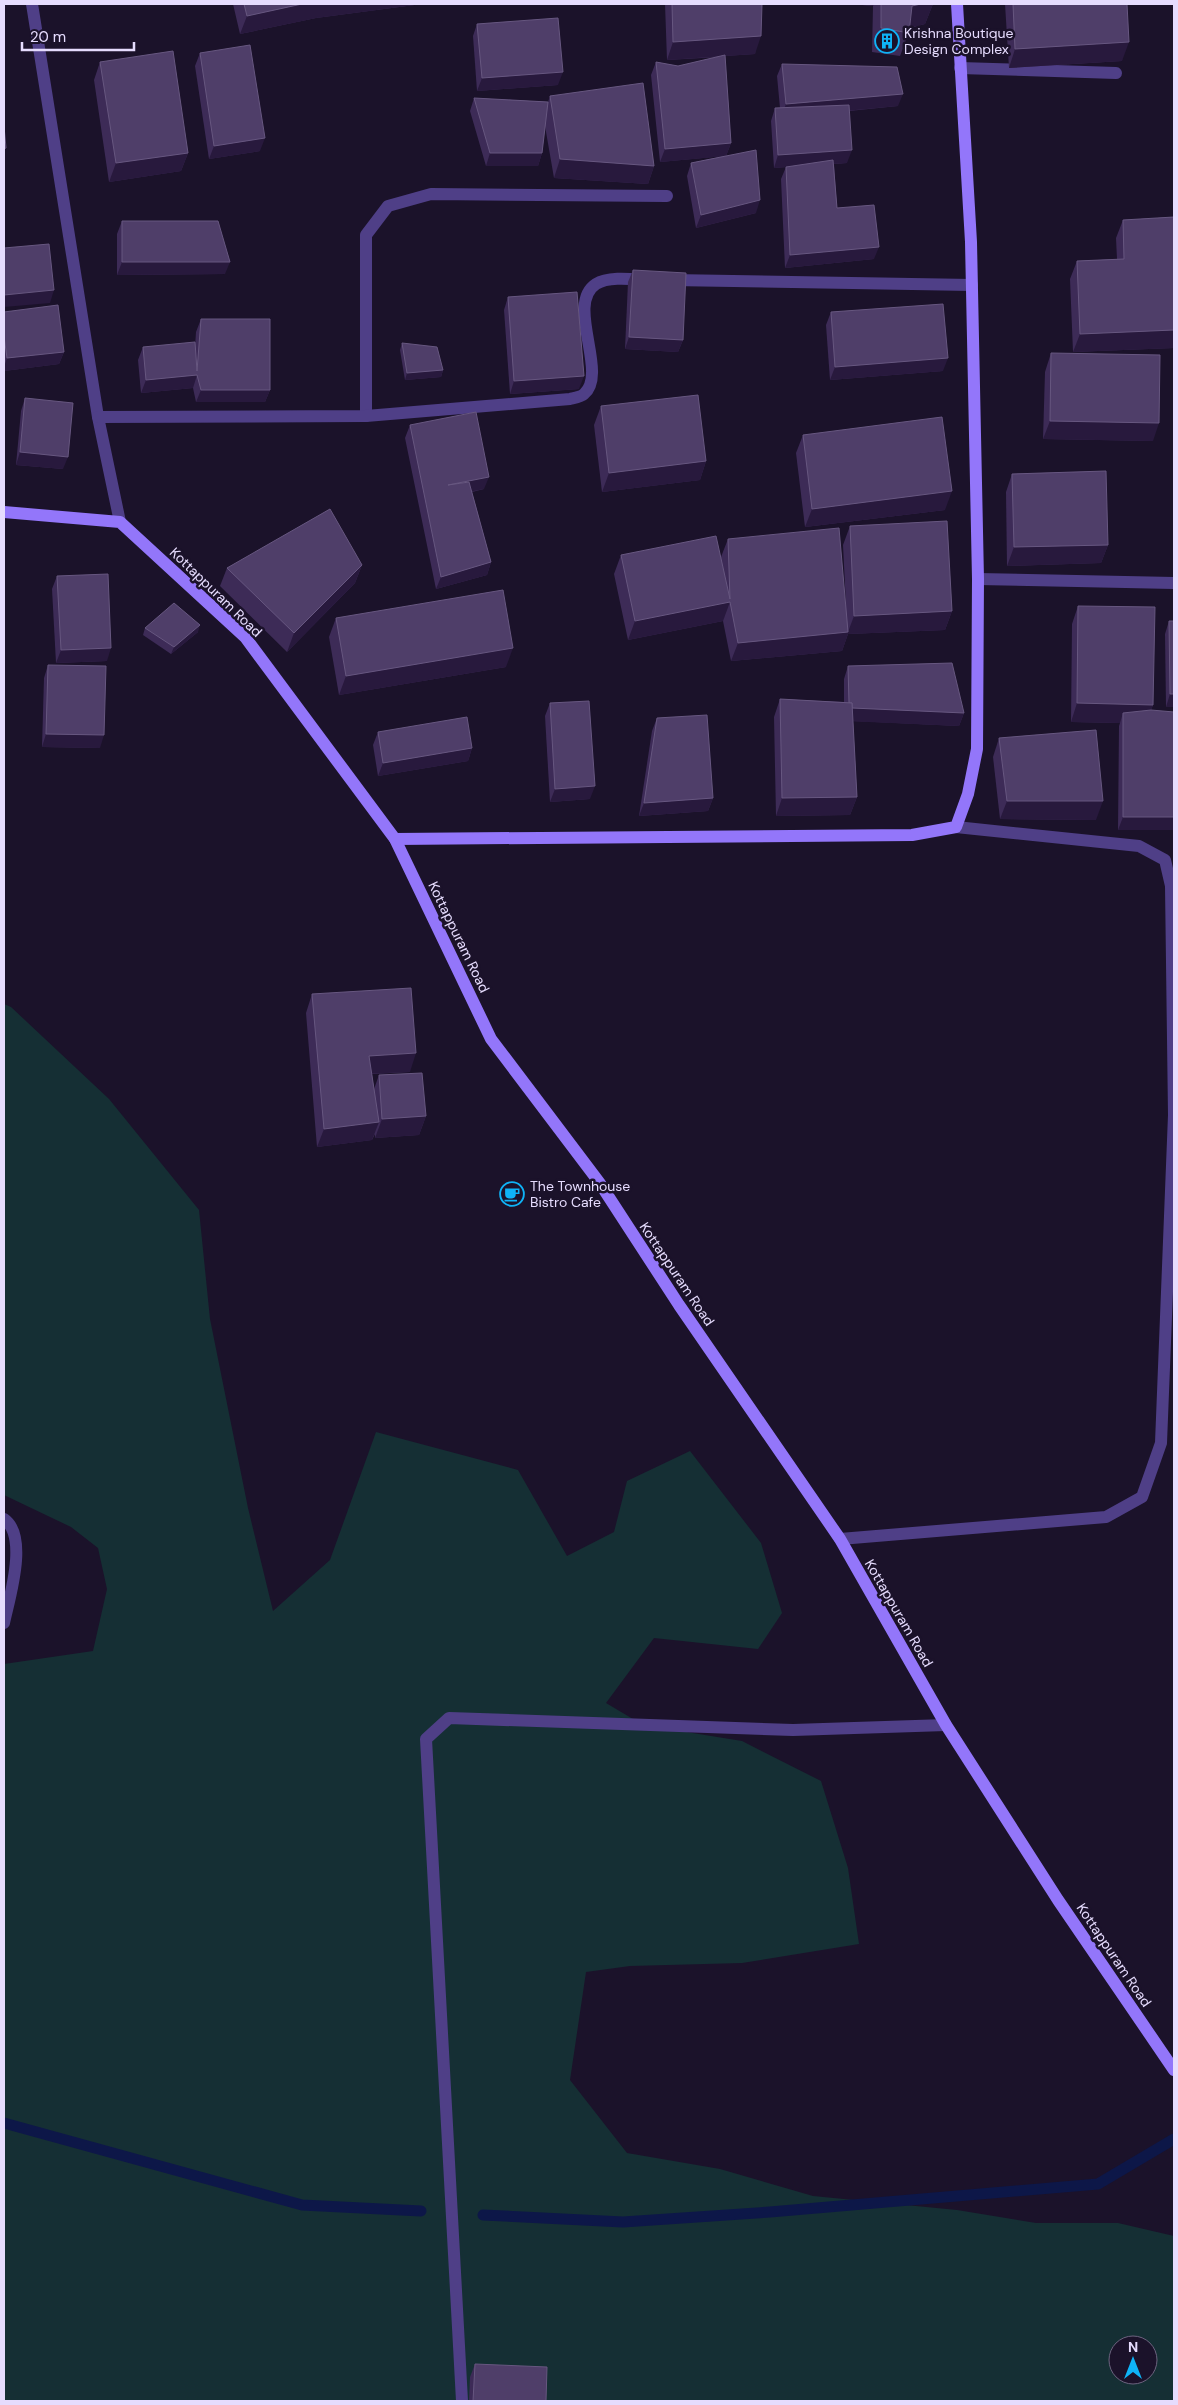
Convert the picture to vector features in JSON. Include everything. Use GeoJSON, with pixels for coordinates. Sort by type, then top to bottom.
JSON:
{"type":"FeatureCollection","features":[{"type":"Feature","properties":{"kind":"street"},"geometry":{"type":"LineString","coordinates":[[4,512],[120,522],[98,418],[32,4]]}},
{"type":"Feature","properties":{"kind":"street"},"geometry":{"type":"LineString","coordinates":[[956,827],[968,794],[976,749],[978,579],[972,285],[957,4]]}},
{"type":"Feature","properties":{"kind":"street"},"geometry":{"type":"LineString","coordinates":[[960,68],[1116,73]]}},
{"type":"Feature","properties":{"kind":"street"},"geometry":{"type":"LineString","coordinates":[[366,416],[366,235],[388,206],[431,194],[667,196]]}},
{"type":"Feature","properties":{"kind":"street"},"geometry":{"type":"LineString","coordinates":[[98,418],[366,416],[495,407],[583,396],[589,388],[591,376],[585,299],[596,283],[606,281],[972,285]]}},
{"type":"Feature","properties":{"kind":"street","name":"Kottappuram Road"},"geometry":{"type":"LineString","coordinates":[[120,522],[245,637],[395,839],[491,1039],[599,1182],[678,1305],[840,1539],[946,1725],[1058,1900],[1174,2070]]}},
{"type":"Feature","properties":{"kind":"street"},"geometry":{"type":"LineString","coordinates":[[978,579],[1174,584]]}},
{"type":"Feature","properties":{"kind":"street"},"geometry":{"type":"LineString","coordinates":[[395,839],[912,835],[956,827],[1138,846],[1164,860],[1171,886],[1174,1115],[1161,1444],[1142,1497],[1106,1517],[840,1539]]}},
{"type":"Feature","properties":{"kind":"street"},"geometry":{"type":"LineString","coordinates":[[4,1519],[14,1536],[18,1555],[4,1624]]}},
{"type":"Feature","properties":{"kind":"street"},"geometry":{"type":"LineString","coordinates":[[462,2401],[426,1739],[448,1718],[793,1730],[946,1725]]}},
{"type":"Feature","properties":{"kind":"green space"},"geometry":{"type":"Polygon","coordinates":[[[4,1004],[11,1007],[109,1099],[199,1210],[210,1319],[248,1508],[273,1611],[330,1560],[376,1432],[518,1470],[567,1556],[614,1532],[627,1481],[690,1451],[761,1543],[782,1613],[758,1649],[654,1638],[606,1703],[643,1725],[742,1741],[821,1781],[848,1868],[859,1944],[742,1963],[630,1966],[586,1972],[570,2080],[627,2153],[720,2169],[813,2196],[957,2210],[1036,2223],[1118,2223],[1174,2236],[1174,2401],[4,2401],[4,1664],[93,1651],[107,1589],[98,1548],[71,1527],[4,1495],[4,1004]]]}},
{"type":"Feature","properties":{"kind":"building"},"geometry":{"type":"Polygon","coordinates":[[[244,4],[302,4],[247,16],[244,4]]]}},
{"type":"Feature","properties":{"kind":"building"},"geometry":{"type":"Polygon","coordinates":[[[672,4],[762,4],[761,36],[673,42],[672,4]]]}},
{"type":"Feature","properties":{"kind":"building"},"geometry":{"type":"Polygon","coordinates":[[[881,4],[921,4],[912,6],[909,33],[881,28],[881,4]]]}},
{"type":"Feature","properties":{"kind":"building"},"geometry":{"type":"Polygon","coordinates":[[[1013,4],[1127,4],[1129,42],[1015,49],[1013,4]]]}},
{"type":"Feature","properties":{"kind":"building"},"geometry":{"type":"Polygon","coordinates":[[[558,18],[563,72],[482,78],[477,24],[558,18]]]}},
{"type":"Feature","properties":{"kind":"building"},"geometry":{"type":"Polygon","coordinates":[[[250,45],[265,138],[214,146],[200,53],[250,45]]]}},
{"type":"Feature","properties":{"kind":"building"},"geometry":{"type":"Polygon","coordinates":[[[173,51],[188,153],[116,163],[100,62],[173,51]]]}},
{"type":"Feature","properties":{"kind":"building"},"geometry":{"type":"Polygon","coordinates":[[[725,55],[731,143],[665,149],[656,62],[678,66],[725,55]]]}},
{"type":"Feature","properties":{"kind":"building"},"geometry":{"type":"Polygon","coordinates":[[[782,64],[897,67],[903,94],[786,104],[782,64]]]}},
{"type":"Feature","properties":{"kind":"building"},"geometry":{"type":"Polygon","coordinates":[[[643,83],[654,166],[560,159],[550,96],[643,83]]]}},
{"type":"Feature","properties":{"kind":"building"},"geometry":{"type":"Polygon","coordinates":[[[474,98],[548,102],[542,153],[490,153],[474,98]]]}},
{"type":"Feature","properties":{"kind":"building"},"geometry":{"type":"Polygon","coordinates":[[[849,105],[852,150],[778,155],[775,108],[849,105]]]}},
{"type":"Feature","properties":{"kind":"building"},"geometry":{"type":"Polygon","coordinates":[[[4,126],[6,148],[4,149],[4,126]]]}},
{"type":"Feature","properties":{"kind":"building"},"geometry":{"type":"Polygon","coordinates":[[[756,150],[760,200],[701,215],[691,163],[756,150]]]}},
{"type":"Feature","properties":{"kind":"building"},"geometry":{"type":"Polygon","coordinates":[[[833,160],[837,208],[874,205],[879,247],[790,255],[786,167],[833,160]]]}},
{"type":"Feature","properties":{"kind":"building"},"geometry":{"type":"Polygon","coordinates":[[[1174,217],[1174,330],[1080,334],[1077,261],[1124,259],[1123,220],[1174,217]]]}},
{"type":"Feature","properties":{"kind":"building"},"geometry":{"type":"Polygon","coordinates":[[[122,221],[218,221],[230,262],[122,262],[122,221]]]}},
{"type":"Feature","properties":{"kind":"building"},"geometry":{"type":"Polygon","coordinates":[[[49,244],[54,290],[4,295],[4,248],[49,244]]]}},
{"type":"Feature","properties":{"kind":"building"},"geometry":{"type":"Polygon","coordinates":[[[633,270],[686,273],[683,340],[629,337],[633,270]]]}},
{"type":"Feature","properties":{"kind":"building"},"geometry":{"type":"Polygon","coordinates":[[[577,292],[584,376],[514,381],[508,297],[577,292]]]}},
{"type":"Feature","properties":{"kind":"building"},"geometry":{"type":"Polygon","coordinates":[[[943,304],[948,358],[835,367],[831,312],[943,304]]]}},
{"type":"Feature","properties":{"kind":"building"},"geometry":{"type":"Polygon","coordinates":[[[58,305],[64,352],[7,358],[4,336],[4,312],[58,305]]]}},
{"type":"Feature","properties":{"kind":"building"},"geometry":{"type":"Polygon","coordinates":[[[201,319],[270,319],[270,390],[201,390],[197,375],[146,380],[143,347],[195,342],[197,371],[201,319]]]}},
{"type":"Feature","properties":{"kind":"building"},"geometry":{"type":"Polygon","coordinates":[[[402,343],[437,347],[443,370],[407,373],[402,343]]]}},
{"type":"Feature","properties":{"kind":"building"},"geometry":{"type":"Polygon","coordinates":[[[1051,353],[1160,355],[1159,423],[1050,421],[1051,353]]]}},
{"type":"Feature","properties":{"kind":"building"},"geometry":{"type":"Polygon","coordinates":[[[698,395],[706,461],[609,473],[601,406],[698,395]]]}},
{"type":"Feature","properties":{"kind":"building"},"geometry":{"type":"Polygon","coordinates":[[[25,398],[73,403],[68,457],[20,452],[25,398]]]}},
{"type":"Feature","properties":{"kind":"building"},"geometry":{"type":"Polygon","coordinates":[[[476,412],[489,477],[448,485],[469,482],[491,562],[441,577],[410,425],[476,412]]]}},
{"type":"Feature","properties":{"kind":"building"},"geometry":{"type":"Polygon","coordinates":[[[942,417],[952,491],[812,509],[803,435],[942,417]]]}},
{"type":"Feature","properties":{"kind":"building"},"geometry":{"type":"Polygon","coordinates":[[[1106,471],[1108,545],[1014,547],[1012,474],[1106,471]]]}},
{"type":"Feature","properties":{"kind":"building"},"geometry":{"type":"Polygon","coordinates":[[[330,509],[362,565],[294,633],[227,568],[330,509]]]}},
{"type":"Feature","properties":{"kind":"building"},"geometry":{"type":"Polygon","coordinates":[[[947,521],[952,611],[854,616],[850,526],[947,521]]]}},
{"type":"Feature","properties":{"kind":"building"},"geometry":{"type":"Polygon","coordinates":[[[839,528],[848,632],[738,643],[730,602],[635,621],[621,555],[716,536],[730,599],[728,539],[839,528]]]}},
{"type":"Feature","properties":{"kind":"building"},"geometry":{"type":"Polygon","coordinates":[[[108,574],[111,648],[61,650],[57,576],[108,574]]]}},
{"type":"Feature","properties":{"kind":"building"},"geometry":{"type":"Polygon","coordinates":[[[503,590],[513,648],[346,676],[336,618],[503,590]]]}},
{"type":"Feature","properties":{"kind":"building"},"geometry":{"type":"Polygon","coordinates":[[[174,603],[200,625],[174,647],[145,628],[174,603]]]}},
{"type":"Feature","properties":{"kind":"building"},"geometry":{"type":"Polygon","coordinates":[[[1078,606],[1155,607],[1153,705],[1077,703],[1078,606]]]}},
{"type":"Feature","properties":{"kind":"building"},"geometry":{"type":"Polygon","coordinates":[[[1169,621],[1174,621],[1174,694],[1170,694],[1169,621]]]}},
{"type":"Feature","properties":{"kind":"building"},"geometry":{"type":"Polygon","coordinates":[[[952,663],[964,713],[852,708],[852,703],[849,703],[848,666],[952,663]]]}},
{"type":"Feature","properties":{"kind":"building"},"geometry":{"type":"Polygon","coordinates":[[[48,665],[106,666],[104,735],[46,734],[48,665]]]}},
{"type":"Feature","properties":{"kind":"building"},"geometry":{"type":"Polygon","coordinates":[[[780,699],[852,703],[857,797],[782,798],[780,699]]]}},
{"type":"Feature","properties":{"kind":"building"},"geometry":{"type":"Polygon","coordinates":[[[589,701],[595,786],[555,789],[550,703],[589,701]]]}},
{"type":"Feature","properties":{"kind":"building"},"geometry":{"type":"Polygon","coordinates":[[[1151,710],[1174,712],[1174,817],[1123,817],[1123,713],[1151,710]]]}},
{"type":"Feature","properties":{"kind":"building"},"geometry":{"type":"Polygon","coordinates":[[[707,715],[713,798],[644,803],[657,718],[707,715]]]}},
{"type":"Feature","properties":{"kind":"building"},"geometry":{"type":"Polygon","coordinates":[[[467,717],[472,748],[383,763],[378,732],[467,717]]]}},
{"type":"Feature","properties":{"kind":"building"},"geometry":{"type":"Polygon","coordinates":[[[1096,730],[1103,801],[1007,801],[999,738],[1096,730]]]}},
{"type":"Feature","properties":{"kind":"building"},"geometry":{"type":"Polygon","coordinates":[[[411,988],[416,1053],[369,1056],[379,1122],[324,1129],[312,994],[411,988]]]}},
{"type":"Feature","properties":{"kind":"building"},"geometry":{"type":"Polygon","coordinates":[[[422,1073],[426,1116],[382,1119],[379,1075],[422,1073]]]}},
{"type":"Feature","properties":{"kind":"building"},"geometry":{"type":"Polygon","coordinates":[[[475,2364],[547,2367],[546,2401],[473,2401],[475,2364]]]}},
{"type":"Feature","properties":{"kind":"waterway"},"geometry":{"type":"LineString","coordinates":[[4,2123],[302,2205],[421,2211]]}},
{"type":"Feature","properties":{"kind":"waterway"},"geometry":{"type":"LineString","coordinates":[[483,2215],[623,2222],[770,2212],[1098,2184],[1174,2139]]}},
{"type":"Feature","properties":{"kind":"place","name":"Krishna Boutique Design Complex"},"geometry":{"type":"Point","coordinates":[887,41]}},
{"type":"Feature","properties":{"kind":"place","name":"The Townhouse Bistro Cafe"},"geometry":{"type":"Point","coordinates":[512,1194]}}]}
